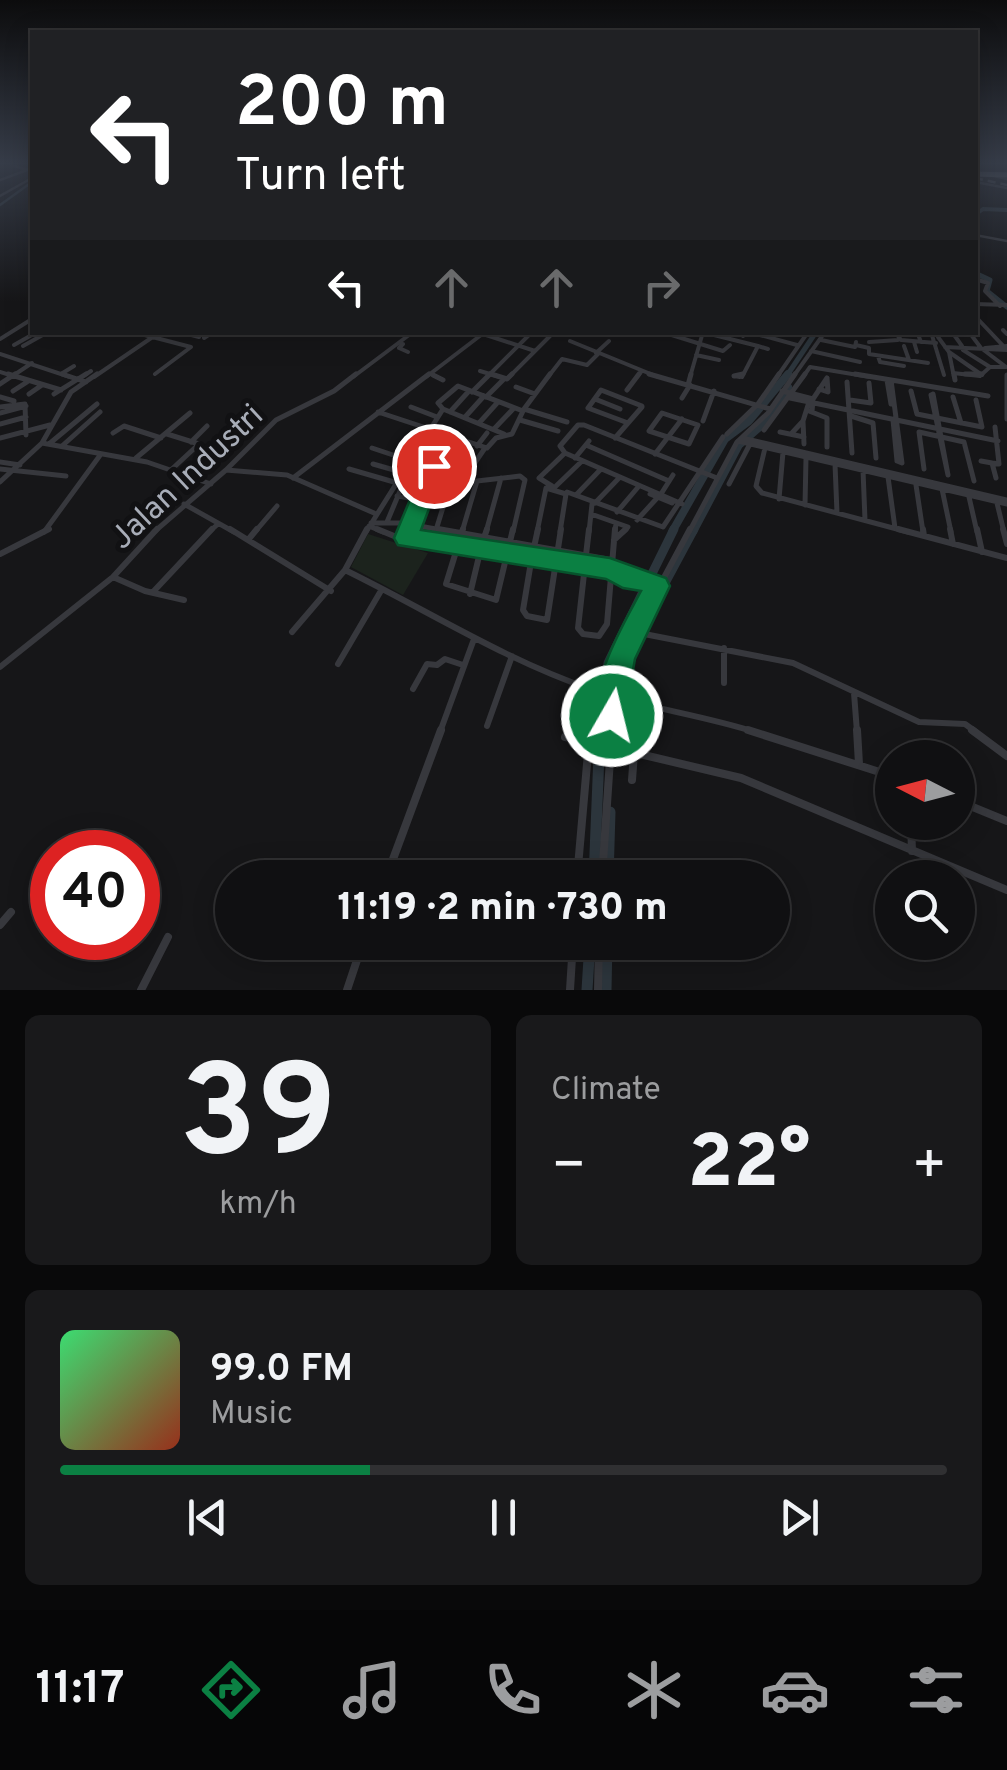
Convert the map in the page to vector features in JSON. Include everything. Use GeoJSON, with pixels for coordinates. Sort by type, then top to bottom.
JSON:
{"type":"FeatureCollection","features":[{"type":"Feature","properties":{"kind":"street"},"geometry":{"type":"LineString","coordinates":[[978,236],[1007,241]]}},
{"type":"Feature","properties":{"kind":"street"},"geometry":{"type":"LineString","coordinates":[[978,283],[986,282],[986,289]]}},
{"type":"Feature","properties":{"kind":"street"},"geometry":{"type":"LineString","coordinates":[[978,285],[1004,305]]}},
{"type":"Feature","properties":{"kind":"street"},"geometry":{"type":"LineString","coordinates":[[978,304],[1004,305]]}},
{"type":"Feature","properties":{"kind":"street"},"geometry":{"type":"LineString","coordinates":[[0,338],[30,320]]}},
{"type":"Feature","properties":{"kind":"street"},"geometry":{"type":"LineString","coordinates":[[978,322],[1004,349]]}},
{"type":"Feature","properties":{"kind":"street"},"geometry":{"type":"LineString","coordinates":[[14,345],[32,335]]}},
{"type":"Feature","properties":{"kind":"street"},"geometry":{"type":"LineString","coordinates":[[23,346],[43,335]]}},
{"type":"Feature","properties":{"kind":"street"},"geometry":{"type":"LineString","coordinates":[[146,335],[191,346],[155,374]]}},
{"type":"Feature","properties":{"kind":"street"},"geometry":{"type":"LineString","coordinates":[[46,443],[49,427],[68,395],[156,335]]}},
{"type":"Feature","properties":{"kind":"street","name":"Jalan Industri"},"geometry":{"type":"LineString","coordinates":[[0,668],[113,577],[184,504],[211,484],[276,420],[334,391],[410,335]]}},
{"type":"Feature","properties":{"kind":"street"},"geometry":{"type":"LineString","coordinates":[[293,478],[482,335]]}},
{"type":"Feature","properties":{"kind":"street"},"geometry":{"type":"LineString","coordinates":[[490,335],[536,351]]}},
{"type":"Feature","properties":{"kind":"street"},"geometry":{"type":"LineString","coordinates":[[292,632],[331,591],[374,514],[437,416],[471,391],[529,335]]}},
{"type":"Feature","properties":{"kind":"street"},"geometry":{"type":"LineString","coordinates":[[671,335],[726,351],[730,345]]}},
{"type":"Feature","properties":{"kind":"street"},"geometry":{"type":"LineString","coordinates":[[682,398],[702,335]]}},
{"type":"Feature","properties":{"kind":"street"},"geometry":{"type":"LineString","coordinates":[[711,335],[768,349]]}},
{"type":"Feature","properties":{"kind":"street"},"geometry":{"type":"LineString","coordinates":[[750,335],[795,348]]}},
{"type":"Feature","properties":{"kind":"street"},"geometry":{"type":"LineString","coordinates":[[729,484],[745,441],[806,335]]}},
{"type":"Feature","properties":{"kind":"street"},"geometry":{"type":"LineString","coordinates":[[869,335],[868,354],[906,363]]}},
{"type":"Feature","properties":{"kind":"street"},"geometry":{"type":"LineString","coordinates":[[897,335],[899,339]]}},
{"type":"Feature","properties":{"kind":"street"},"geometry":{"type":"LineString","coordinates":[[917,335],[918,352]]}},
{"type":"Feature","properties":{"kind":"street"},"geometry":{"type":"LineString","coordinates":[[933,335],[982,375]]}},
{"type":"Feature","properties":{"kind":"street"},"geometry":{"type":"LineString","coordinates":[[954,335],[962,348],[990,367],[1006,366],[981,349],[971,335]]}},
{"type":"Feature","properties":{"kind":"street"},"geometry":{"type":"LineString","coordinates":[[465,417],[550,336]]}},
{"type":"Feature","properties":{"kind":"street"},"geometry":{"type":"LineString","coordinates":[[793,336],[803,339]]}},
{"type":"Feature","properties":{"kind":"street"},"geometry":{"type":"LineString","coordinates":[[764,430],[823,336],[869,345],[898,343],[899,339]]}},
{"type":"Feature","properties":{"kind":"street"},"geometry":{"type":"LineString","coordinates":[[899,339],[937,340]]}},
{"type":"Feature","properties":{"kind":"street"},"geometry":{"type":"LineString","coordinates":[[468,473],[496,438],[510,436],[523,410],[564,358],[586,366],[609,340]]}},
{"type":"Feature","properties":{"kind":"street"},"geometry":{"type":"LineString","coordinates":[[937,340],[944,376]]}},
{"type":"Feature","properties":{"kind":"street"},"geometry":{"type":"LineString","coordinates":[[570,341],[641,372],[765,406]]}},
{"type":"Feature","properties":{"kind":"street"},"geometry":{"type":"LineString","coordinates":[[892,342],[894,358]]}},
{"type":"Feature","properties":{"kind":"street"},"geometry":{"type":"LineString","coordinates":[[401,343],[399,348],[410,350]]}},
{"type":"Feature","properties":{"kind":"street"},"geometry":{"type":"LineString","coordinates":[[734,376],[742,377],[758,346]]}},
{"type":"Feature","properties":{"kind":"street"},"geometry":{"type":"LineString","coordinates":[[904,346],[906,363]]}},
{"type":"Feature","properties":{"kind":"street"},"geometry":{"type":"LineString","coordinates":[[785,348],[795,348]]}},
{"type":"Feature","properties":{"kind":"street"},"geometry":{"type":"LineString","coordinates":[[947,350],[1004,349]]}},
{"type":"Feature","properties":{"kind":"street"},"geometry":{"type":"LineString","coordinates":[[947,350],[954,377],[982,375],[990,367]]}},
{"type":"Feature","properties":{"kind":"street"},"geometry":{"type":"LineString","coordinates":[[812,351],[860,362]]}},
{"type":"Feature","properties":{"kind":"street"},"geometry":{"type":"LineString","coordinates":[[0,354],[86,382]]}},
{"type":"Feature","properties":{"kind":"street"},"geometry":{"type":"LineString","coordinates":[[696,355],[719,360]]}},
{"type":"Feature","properties":{"kind":"street"},"geometry":{"type":"LineString","coordinates":[[878,356],[880,362],[925,362],[924,373]]}},
{"type":"Feature","properties":{"kind":"street"},"geometry":{"type":"LineString","coordinates":[[0,384],[32,363]]}},
{"type":"Feature","properties":{"kind":"street"},"geometry":{"type":"LineString","coordinates":[[61,374],[74,366]]}},
{"type":"Feature","properties":{"kind":"street"},"geometry":{"type":"LineString","coordinates":[[564,453],[538,478],[594,504],[663,528],[725,436],[786,394],[810,368],[988,396]]}},
{"type":"Feature","properties":{"kind":"street"},"geometry":{"type":"LineString","coordinates":[[54,394],[92,371]]}},
{"type":"Feature","properties":{"kind":"street"},"geometry":{"type":"LineString","coordinates":[[480,371],[503,380]]}},
{"type":"Feature","properties":{"kind":"street"},"geometry":{"type":"LineString","coordinates":[[0,372],[62,390]]}},
{"type":"Feature","properties":{"kind":"street"},"geometry":{"type":"LineString","coordinates":[[627,390],[641,372]]}},
{"type":"Feature","properties":{"kind":"street"},"geometry":{"type":"LineString","coordinates":[[644,380],[649,373]]}},
{"type":"Feature","properties":{"kind":"street"},"geometry":{"type":"LineString","coordinates":[[433,375],[443,380]]}},
{"type":"Feature","properties":{"kind":"street"},"geometry":{"type":"LineString","coordinates":[[1007,376],[1007,419]]}},
{"type":"Feature","properties":{"kind":"street"},"geometry":{"type":"LineString","coordinates":[[791,434],[804,421],[812,401],[819,389],[828,379],[828,394],[819,389]]}},
{"type":"Feature","properties":{"kind":"street"},"geometry":{"type":"LineString","coordinates":[[668,388],[672,380]]}},
{"type":"Feature","properties":{"kind":"street"},"geometry":{"type":"LineString","coordinates":[[889,380],[897,442]]}},
{"type":"Feature","properties":{"kind":"street"},"geometry":{"type":"LineString","coordinates":[[12,391],[28,381]]}},
{"type":"Feature","properties":{"kind":"street"},"geometry":{"type":"LineString","coordinates":[[849,408],[871,403],[869,383]]}},
{"type":"Feature","properties":{"kind":"street"},"geometry":{"type":"LineString","coordinates":[[29,394],[42,385]]}},
{"type":"Feature","properties":{"kind":"street"},"geometry":{"type":"LineString","coordinates":[[516,387],[536,394]]}},
{"type":"Feature","properties":{"kind":"street"},"geometry":{"type":"LineString","coordinates":[[505,434],[446,411],[438,403],[452,388],[566,422]]}},
{"type":"Feature","properties":{"kind":"street"},"geometry":{"type":"LineString","coordinates":[[614,438],[628,423],[642,406],[602,390],[589,409],[628,423]]}},
{"type":"Feature","properties":{"kind":"street"},"geometry":{"type":"LineString","coordinates":[[911,391],[915,413],[966,444],[974,481]]}},
{"type":"Feature","properties":{"kind":"street"},"geometry":{"type":"LineString","coordinates":[[702,420],[714,392]]}},
{"type":"Feature","properties":{"kind":"street"},"geometry":{"type":"LineString","coordinates":[[786,394],[998,440]]}},
{"type":"Feature","properties":{"kind":"street"},"geometry":{"type":"LineString","coordinates":[[0,397],[26,406]]}},
{"type":"Feature","properties":{"kind":"street"},"geometry":{"type":"LineString","coordinates":[[954,397],[961,423]]}},
{"type":"Feature","properties":{"kind":"street"},"geometry":{"type":"LineString","coordinates":[[594,398],[620,409]]}},
{"type":"Feature","properties":{"kind":"street"},"geometry":{"type":"LineString","coordinates":[[612,418],[626,400]]}},
{"type":"Feature","properties":{"kind":"street"},"geometry":{"type":"LineString","coordinates":[[924,469],[918,433],[961,423],[982,427],[976,400]]}},
{"type":"Feature","properties":{"kind":"street"},"geometry":{"type":"LineString","coordinates":[[0,410],[16,402]]}},
{"type":"Feature","properties":{"kind":"street"},"geometry":{"type":"LineString","coordinates":[[480,423],[498,402]]}},
{"type":"Feature","properties":{"kind":"street"},"geometry":{"type":"LineString","coordinates":[[934,402],[945,458]]}},
{"type":"Feature","properties":{"kind":"street"},"geometry":{"type":"LineString","coordinates":[[0,482],[97,404]]}},
{"type":"Feature","properties":{"kind":"street"},"geometry":{"type":"LineString","coordinates":[[26,406],[26,433]]}},
{"type":"Feature","properties":{"kind":"street"},"geometry":{"type":"LineString","coordinates":[[0,410],[26,406]]}},
{"type":"Feature","properties":{"kind":"street"},"geometry":{"type":"LineString","coordinates":[[412,408],[437,416]]}},
{"type":"Feature","properties":{"kind":"street"},"geometry":{"type":"LineString","coordinates":[[477,446],[514,408]]}},
{"type":"Feature","properties":{"kind":"street"},"geometry":{"type":"LineString","coordinates":[[849,408],[851,437]]}},
{"type":"Feature","properties":{"kind":"street"},"geometry":{"type":"LineString","coordinates":[[849,408],[872,424],[876,458]]}},
{"type":"Feature","properties":{"kind":"street"},"geometry":{"type":"LineString","coordinates":[[62,446],[100,412]]}},
{"type":"Feature","properties":{"kind":"street"},"geometry":{"type":"LineString","coordinates":[[134,459],[190,412]]}},
{"type":"Feature","properties":{"kind":"street"},"geometry":{"type":"LineString","coordinates":[[378,412],[485,448]]}},
{"type":"Feature","properties":{"kind":"street"},"geometry":{"type":"LineString","coordinates":[[810,412],[826,418],[827,446]]}},
{"type":"Feature","properties":{"kind":"street"},"geometry":{"type":"LineString","coordinates":[[662,413],[700,427],[689,444],[666,440],[649,428],[662,413]]}},
{"type":"Feature","properties":{"kind":"street"},"geometry":{"type":"LineString","coordinates":[[0,424],[26,417]]}},
{"type":"Feature","properties":{"kind":"street"},"geometry":{"type":"LineString","coordinates":[[655,454],[682,419]]}},
{"type":"Feature","properties":{"kind":"street"},"geometry":{"type":"LineString","coordinates":[[520,420],[558,431]]}},
{"type":"Feature","properties":{"kind":"street"},"geometry":{"type":"LineString","coordinates":[[780,432],[804,440],[804,421]]}},
{"type":"Feature","properties":{"kind":"street"},"geometry":{"type":"LineString","coordinates":[[113,432],[124,426],[199,444],[170,471]]}},
{"type":"Feature","properties":{"kind":"street"},"geometry":{"type":"LineString","coordinates":[[191,442],[207,426]]}},
{"type":"Feature","properties":{"kind":"street"},"geometry":{"type":"LineString","coordinates":[[681,505],[558,449],[578,426],[714,479]]}},
{"type":"Feature","properties":{"kind":"street"},"geometry":{"type":"LineString","coordinates":[[0,439],[49,427]]}},
{"type":"Feature","properties":{"kind":"street"},"geometry":{"type":"LineString","coordinates":[[981,461],[999,463],[995,427]]}},
{"type":"Feature","properties":{"kind":"street"},"geometry":{"type":"LineString","coordinates":[[745,441],[992,498]]}},
{"type":"Feature","properties":{"kind":"street"},"geometry":{"type":"LineString","coordinates":[[745,441],[1007,502]]}},
{"type":"Feature","properties":{"kind":"street"},"geometry":{"type":"LineString","coordinates":[[604,860],[618,668],[655,585],[714,479],[745,441]]}},
{"type":"Feature","properties":{"kind":"street"},"geometry":{"type":"LineString","coordinates":[[447,463],[464,442]]}},
{"type":"Feature","properties":{"kind":"street"},"geometry":{"type":"LineString","coordinates":[[46,443],[134,459],[211,484]]}},
{"type":"Feature","properties":{"kind":"street"},"geometry":{"type":"LineString","coordinates":[[556,488],[587,443],[624,462],[671,478],[637,520]]}},
{"type":"Feature","properties":{"kind":"street"},"geometry":{"type":"LineString","coordinates":[[372,448],[410,460]]}},
{"type":"Feature","properties":{"kind":"street"},"geometry":{"type":"LineString","coordinates":[[764,448],[756,489],[779,499],[1007,558]]}},
{"type":"Feature","properties":{"kind":"street"},"geometry":{"type":"LineString","coordinates":[[779,499],[780,450]]}},
{"type":"Feature","properties":{"kind":"street"},"geometry":{"type":"LineString","coordinates":[[0,554],[48,529],[101,454]]}},
{"type":"Feature","properties":{"kind":"street"},"geometry":{"type":"LineString","coordinates":[[805,506],[806,458]]}},
{"type":"Feature","properties":{"kind":"street"},"geometry":{"type":"LineString","coordinates":[[383,525],[410,460]]}},
{"type":"Feature","properties":{"kind":"street"},"geometry":{"type":"LineString","coordinates":[[586,555],[594,504],[624,462]]}},
{"type":"Feature","properties":{"kind":"street"},"geometry":{"type":"LineString","coordinates":[[373,464],[401,472]]}},
{"type":"Feature","properties":{"kind":"street"},"geometry":{"type":"LineString","coordinates":[[835,464],[837,513]]}},
{"type":"Feature","properties":{"kind":"street"},"geometry":{"type":"LineString","coordinates":[[992,464],[996,478]]}},
{"type":"Feature","properties":{"kind":"street"},"geometry":{"type":"LineString","coordinates":[[0,466],[66,476]]}},
{"type":"Feature","properties":{"kind":"street"},"geometry":{"type":"LineString","coordinates":[[406,538],[433,467],[453,473],[436,530]]}},
{"type":"Feature","properties":{"kind":"street"},"geometry":{"type":"LineString","coordinates":[[576,496],[601,469]]}},
{"type":"Feature","properties":{"kind":"street"},"geometry":{"type":"LineString","coordinates":[[226,470],[293,478],[374,514]]}},
{"type":"Feature","properties":{"kind":"street"},"geometry":{"type":"LineString","coordinates":[[350,470],[394,482]]}},
{"type":"Feature","properties":{"kind":"street"},"geometry":{"type":"LineString","coordinates":[[863,470],[864,520]]}},
{"type":"Feature","properties":{"kind":"street"},"geometry":{"type":"LineString","coordinates":[[888,477],[895,528]]}},
{"type":"Feature","properties":{"kind":"street"},"geometry":{"type":"LineString","coordinates":[[484,538],[501,478]]}},
{"type":"Feature","properties":{"kind":"street"},"geometry":{"type":"LineString","coordinates":[[524,478],[496,600],[446,584],[460,534],[477,481],[524,478]]}},
{"type":"Feature","properties":{"kind":"street"},"geometry":{"type":"LineString","coordinates":[[916,483],[924,536]]}},
{"type":"Feature","properties":{"kind":"street"},"geometry":{"type":"LineString","coordinates":[[617,512],[639,487]]}},
{"type":"Feature","properties":{"kind":"street"},"geometry":{"type":"LineString","coordinates":[[532,556],[523,610],[527,616],[544,620],[551,617],[567,496],[550,488],[545,491],[534,546]]}},
{"type":"Feature","properties":{"kind":"street"},"geometry":{"type":"LineString","coordinates":[[942,489],[953,544]]}},
{"type":"Feature","properties":{"kind":"street"},"geometry":{"type":"LineString","coordinates":[[969,495],[982,552]]}},
{"type":"Feature","properties":{"kind":"street"},"geometry":{"type":"LineString","coordinates":[[397,496],[422,500]]}},
{"type":"Feature","properties":{"kind":"street"},"geometry":{"type":"LineString","coordinates":[[992,498],[1007,544]]}},
{"type":"Feature","properties":{"kind":"street"},"geometry":{"type":"LineString","coordinates":[[184,504],[331,591]]}},
{"type":"Feature","properties":{"kind":"street"},"geometry":{"type":"LineString","coordinates":[[248,540],[278,506]]}},
{"type":"Feature","properties":{"kind":"street"},"geometry":{"type":"LineString","coordinates":[[591,514],[628,530],[614,540]]}},
{"type":"Feature","properties":{"kind":"street"},"geometry":{"type":"LineString","coordinates":[[585,565],[578,628],[589,636],[600,636],[607,624],[616,523]]}},
{"type":"Feature","properties":{"kind":"street"},"geometry":{"type":"LineString","coordinates":[[153,592],[218,524]]}},
{"type":"Feature","properties":{"kind":"street"},"geometry":{"type":"LineString","coordinates":[[370,524],[412,526],[586,555],[655,585]]}},
{"type":"Feature","properties":{"kind":"street"},"geometry":{"type":"LineString","coordinates":[[383,525],[406,538],[585,565],[611,564]]}},
{"type":"Feature","properties":{"kind":"street"},"geometry":{"type":"LineString","coordinates":[[470,594],[481,548]]}},
{"type":"Feature","properties":{"kind":"street"},"geometry":{"type":"LineString","coordinates":[[345,570],[444,619],[474,639],[596,690],[875,770]]}},
{"type":"Feature","properties":{"kind":"street"},"geometry":{"type":"LineString","coordinates":[[113,577],[184,600]]}},
{"type":"Feature","properties":{"kind":"street"},"geometry":{"type":"LineString","coordinates":[[338,664],[382,589]]}},
{"type":"Feature","properties":{"kind":"street"},"geometry":{"type":"LineString","coordinates":[[634,632],[807,667],[920,722],[965,724],[1007,756]]}},
{"type":"Feature","properties":{"kind":"street"},"geometry":{"type":"LineString","coordinates":[[393,860],[474,639]]}},
{"type":"Feature","properties":{"kind":"street"},"geometry":{"type":"LineString","coordinates":[[724,648],[724,682]]}},
{"type":"Feature","properties":{"kind":"street"},"geometry":{"type":"LineString","coordinates":[[487,726],[512,656]]}},
{"type":"Feature","properties":{"kind":"street"},"geometry":{"type":"LineString","coordinates":[[413,689],[427,664],[437,665],[445,658],[463,665]]}},
{"type":"Feature","properties":{"kind":"street"},"geometry":{"type":"LineString","coordinates":[[578,860],[586,741],[596,690]]}},
{"type":"Feature","properties":{"kind":"street"},"geometry":{"type":"LineString","coordinates":[[854,693],[859,764]]}},
{"type":"Feature","properties":{"kind":"street"},"geometry":{"type":"LineString","coordinates":[[565,737],[586,741]]}},
{"type":"Feature","properties":{"kind":"street"},"geometry":{"type":"LineString","coordinates":[[614,747],[741,778],[1007,890]]}},
{"type":"Feature","properties":{"kind":"street"},"geometry":{"type":"LineString","coordinates":[[632,780],[634,753]]}},
{"type":"Feature","properties":{"kind":"street"},"geometry":{"type":"LineString","coordinates":[[975,808],[1007,821]]}},
{"type":"Feature","properties":{"kind":"street"},"geometry":{"type":"LineString","coordinates":[[912,840],[912,851]]}},
{"type":"Feature","properties":{"kind":"street"},"geometry":{"type":"LineString","coordinates":[[0,925],[12,912]]}},
{"type":"Feature","properties":{"kind":"street"},"geometry":{"type":"LineString","coordinates":[[140,990],[168,937]]}},
{"type":"Feature","properties":{"kind":"street"},"geometry":{"type":"LineString","coordinates":[[346,990],[357,960]]}},
{"type":"Feature","properties":{"kind":"street"},"geometry":{"type":"LineString","coordinates":[[570,990],[572,960]]}},
{"type":"Feature","properties":{"kind":"street"},"geometry":{"type":"LineString","coordinates":[[598,990],[599,960]]}},
{"type":"Feature","properties":{"kind":"shaded area"},"geometry":{"type":"Polygon","coordinates":[[[368,534],[428,553],[403,595],[351,567],[368,534]]]}},
{"type":"Feature","properties":{"kind":"waterway"},"geometry":{"type":"LineString","coordinates":[[978,213],[983,209]]}},
{"type":"Feature","properties":{"kind":"waterway"},"geometry":{"type":"LineString","coordinates":[[988,209],[1007,210]]}},
{"type":"Feature","properties":{"kind":"waterway"},"geometry":{"type":"LineString","coordinates":[[978,274],[990,280],[987,291],[1007,307]]}},
{"type":"Feature","properties":{"kind":"waterway"},"geometry":{"type":"LineString","coordinates":[[788,374],[814,335]]}},
{"type":"Feature","properties":{"kind":"waterway"},"geometry":{"type":"LineString","coordinates":[[672,532],[725,439],[749,421],[788,374]]}},
{"type":"Feature","properties":{"kind":"waterway"},"geometry":{"type":"LineString","coordinates":[[693,532],[739,445],[771,417],[788,387]]}},
{"type":"Feature","properties":{"kind":"waterway"},"geometry":{"type":"LineString","coordinates":[[600,732],[608,663],[674,529]]}},
{"type":"Feature","properties":{"kind":"waterway"},"geometry":{"type":"LineString","coordinates":[[621,684],[629,650],[694,529]]}},
{"type":"Feature","properties":{"kind":"waterway"},"geometry":{"type":"LineString","coordinates":[[617,732],[619,705]]}},
{"type":"Feature","properties":{"kind":"waterway"},"geometry":{"type":"LineString","coordinates":[[595,860],[600,730]]}},
{"type":"Feature","properties":{"kind":"waterway"},"geometry":{"type":"LineString","coordinates":[[616,741],[617,730]]}},
{"type":"Feature","properties":{"kind":"waterway"},"geometry":{"type":"LineString","coordinates":[[609,860],[610,812]]}},
{"type":"Feature","properties":{"kind":"waterway"},"geometry":{"type":"LineString","coordinates":[[587,990],[589,960]]}},
{"type":"Feature","properties":{"kind":"waterway"},"geometry":{"type":"LineString","coordinates":[[606,990],[607,960]]}},
{"type":"Feature","properties":{"kind":"route"},"geometry":{"type":"LineString","coordinates":[[434,466],[406,538],[610,569],[657,586],[621,658],[612,716]]}}]}
